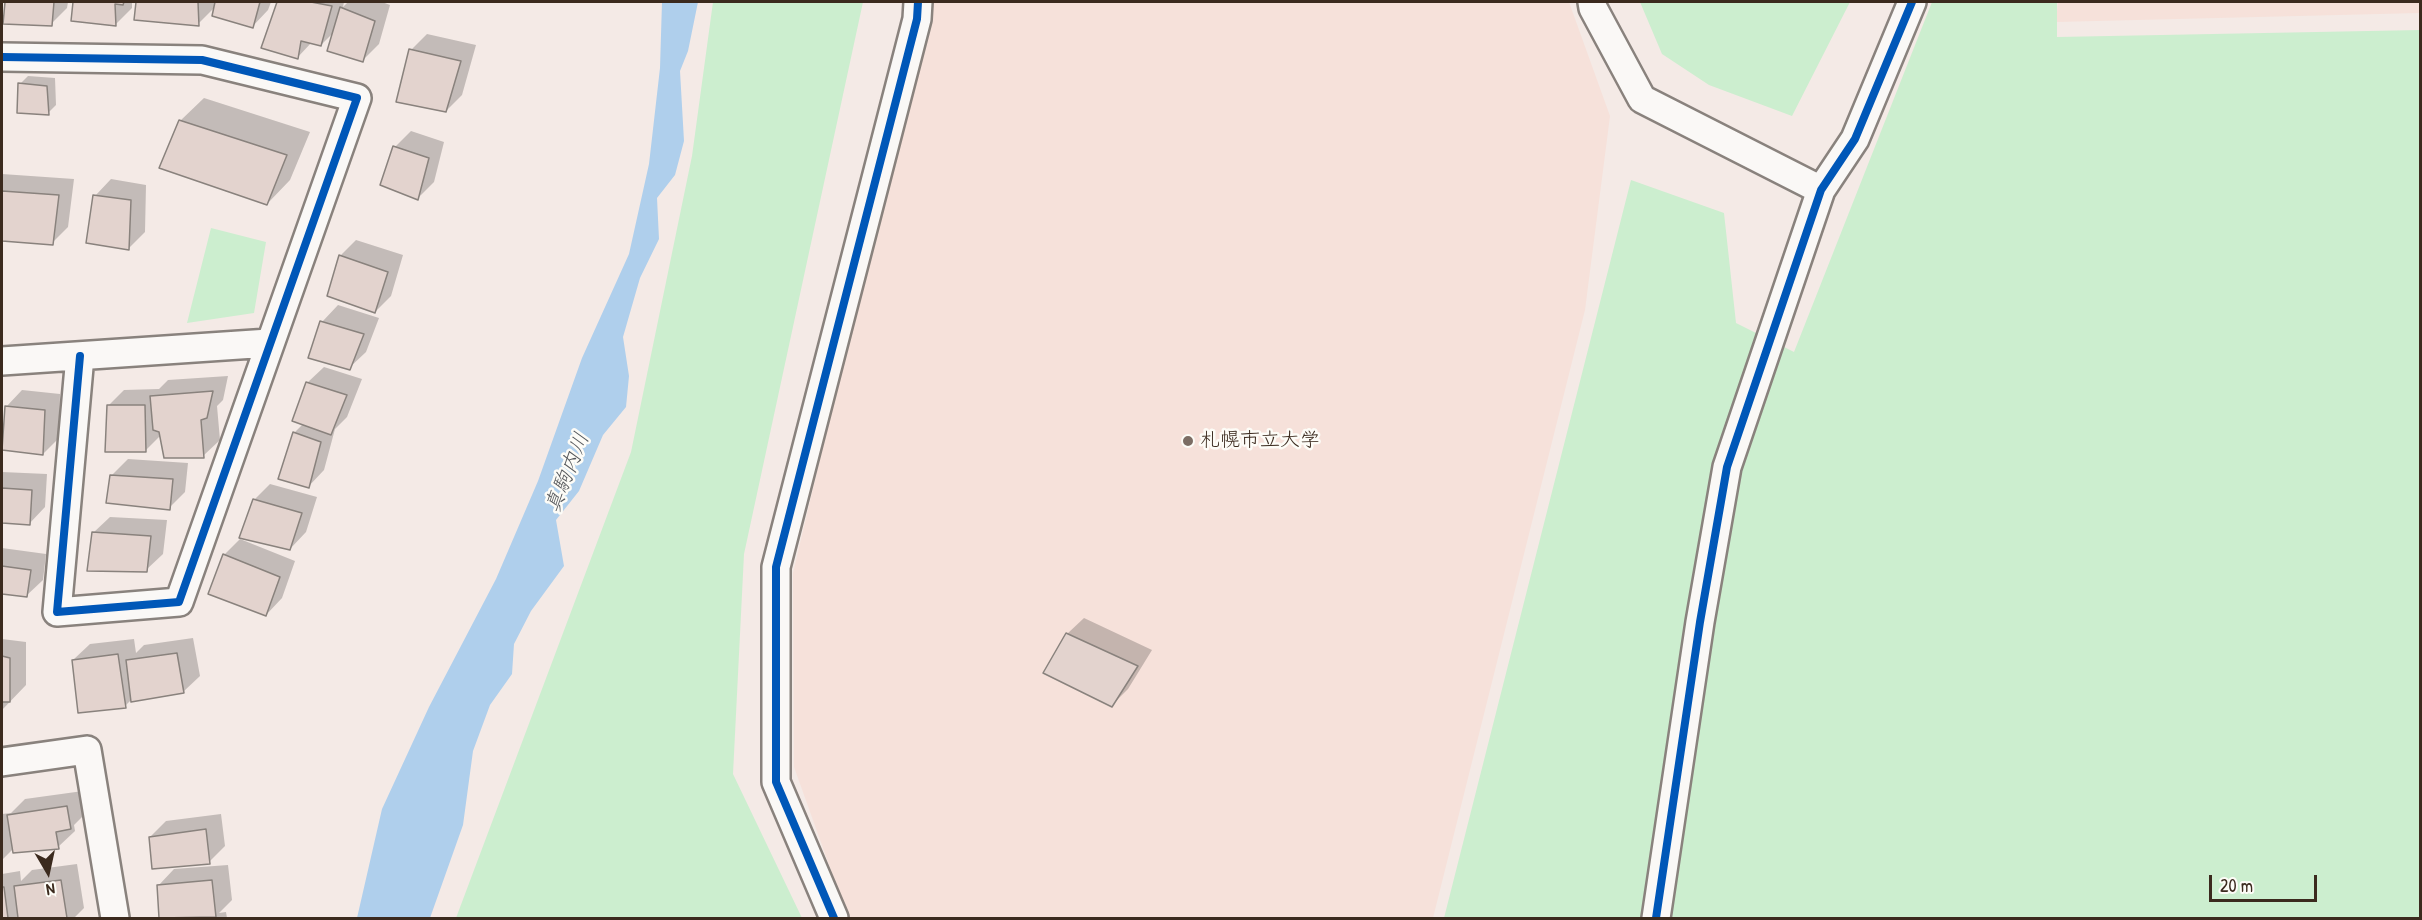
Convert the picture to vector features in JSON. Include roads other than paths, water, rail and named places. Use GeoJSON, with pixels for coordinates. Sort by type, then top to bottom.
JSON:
{"type":"FeatureCollection","features":[{"type":"Feature","properties":{"kind":"street"},"geometry":{"type":"LineString","coordinates":[[834,918],[776,782],[776,567],[917,19],[918,2]]}},
{"type":"Feature","properties":{"kind":"street"},"geometry":{"type":"LineString","coordinates":[[1592,2],[1593,8],[1642,99],[1821,190]]}},
{"type":"Feature","properties":{"kind":"street"},"geometry":{"type":"LineString","coordinates":[[1656,918],[1700,622],[1727,467],[1821,190],[1855,140],[1912,2]]}},
{"type":"Feature","properties":{"kind":"street"},"geometry":{"type":"LineString","coordinates":[[2,57],[202,60],[357,98],[178,602],[57,612],[80,356]]}},
{"type":"Feature","properties":{"kind":"street"},"geometry":{"type":"LineString","coordinates":[[2,361],[269,344]]}},
{"type":"Feature","properties":{"kind":"street"},"geometry":{"type":"LineString","coordinates":[[2,762],[87,750],[115,918]]}},
{"type":"Feature","properties":{"kind":"water","name":"真駒内川"},"geometry":{"type":"Polygon","coordinates":[[[662,2],[698,2],[688,51],[680,71],[684,141],[675,175],[657,198],[659,239],[640,278],[623,337],[629,376],[626,407],[603,435],[579,491],[556,520],[564,566],[531,611],[514,644],[512,674],[490,705],[473,751],[463,825],[430,918],[357,918],[382,809],[429,707],[496,579],[538,481],[582,358],[629,254],[649,164],[660,68],[662,2]]]}},
{"type":"Feature","properties":{"kind":"place","name":"札幌市立大学"},"geometry":{"type":"Point","coordinates":[1188,441]}}]}
